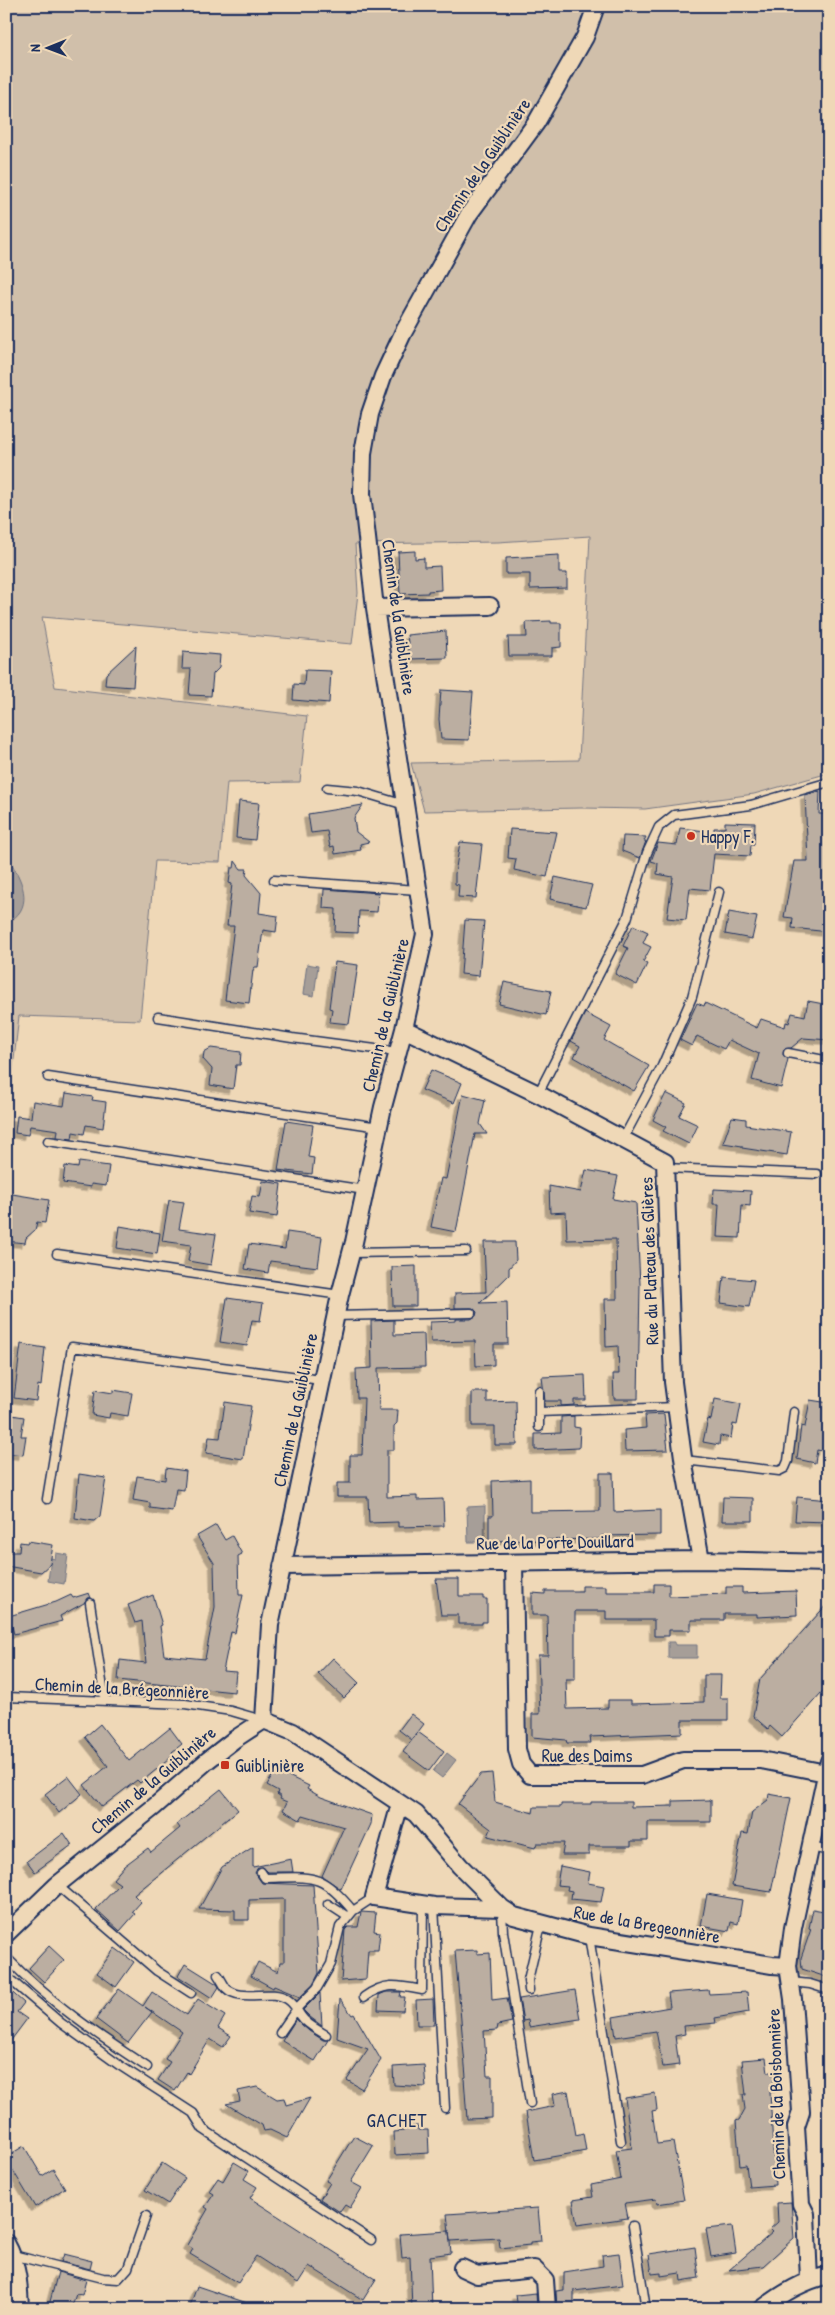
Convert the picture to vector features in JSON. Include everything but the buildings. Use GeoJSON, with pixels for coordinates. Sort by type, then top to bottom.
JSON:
{"type":"FeatureCollection","features":[{"type":"Feature","properties":{"kind":"street","name":"Chemin de la Guiblinière"},"geometry":{"type":"LineString","coordinates":[[6,1934],[57,1885],[154,1807],[208,1760],[264,1720],[270,1625],[282,1566],[306,1462],[335,1316],[425,934],[407,805],[375,608],[362,494],[363,453],[370,414],[383,376],[403,332],[468,214],[536,123],[562,81],[585,37],[596,6]]}},
{"type":"Feature","properties":{"kind":"street"},"geometry":{"type":"LineString","coordinates":[[375,608],[490,606]]}},
{"type":"Feature","properties":{"kind":"street","name":"Rue du Plateau des Glières"},"geometry":{"type":"LineString","coordinates":[[404,1029],[538,1094],[665,1162],[673,1382],[701,1560]]}},
{"type":"Feature","properties":{"kind":"street","name":"Rue de la Porte Douillard"},"geometry":{"type":"LineString","coordinates":[[282,1566],[701,1560],[829,1563]]}},
{"type":"Feature","properties":{"kind":"street","name":"Rue des Daims"},"geometry":{"type":"LineString","coordinates":[[514,1563],[517,1749],[521,1764],[530,1775],[642,1775],[683,1760],[761,1760],[827,1767]]}},
{"type":"Feature","properties":{"kind":"street","name":"Rue de la Bregeonnière"},"geometry":{"type":"LineString","coordinates":[[264,1720],[293,1732],[416,1814],[460,1866],[502,1908],[514,1916],[541,1925],[589,1936],[772,1965],[789,1974]]}},
{"type":"Feature","properties":{"kind":"street","name":"Chemin de la Boisbonnière"},"geometry":{"type":"LineString","coordinates":[[809,2279],[806,2214],[801,2204],[796,2127],[801,2112],[789,1974],[793,1928],[827,1767]]}},
{"type":"Feature","properties":{"kind":"street"},"geometry":{"type":"LineString","coordinates":[[374,1897],[400,1804]]}},
{"type":"Feature","properties":{"kind":"street","name":"Rue de la Bregeonnière"},"geometry":{"type":"LineString","coordinates":[[374,1897],[429,1905],[502,1908]]}},
{"type":"Feature","properties":{"kind":"street"},"geometry":{"type":"LineString","coordinates":[[10,2249],[19,2288],[20,2309]]}},
{"type":"Feature","properties":{"kind":"street"},"geometry":{"type":"LineString","coordinates":[[462,2268],[477,2275],[534,2270],[545,2280],[548,2309]]}},
{"type":"Feature","properties":{"kind":"street"},"geometry":{"type":"LineString","coordinates":[[762,2309],[784,2292],[809,2279],[829,2275]]}},
{"type":"Feature","properties":{"kind":"lane"},"geometry":{"type":"LineString","coordinates":[[538,1094],[627,919],[647,853],[659,827],[674,815],[751,805],[829,782]]}},
{"type":"Feature","properties":{"kind":"lane"},"geometry":{"type":"LineString","coordinates":[[327,788],[358,790],[407,805]]}},
{"type":"Feature","properties":{"kind":"lane"},"geometry":{"type":"LineString","coordinates":[[274,880],[418,890]]}},
{"type":"Feature","properties":{"kind":"lane"},"geometry":{"type":"LineString","coordinates":[[623,1139],[662,1066],[692,997],[719,892]]}},
{"type":"Feature","properties":{"kind":"lane"},"geometry":{"type":"LineString","coordinates":[[158,1017],[398,1052]]}},
{"type":"Feature","properties":{"kind":"lane"},"geometry":{"type":"LineString","coordinates":[[788,1053],[829,1061]]}},
{"type":"Feature","properties":{"kind":"lane"},"geometry":{"type":"LineString","coordinates":[[48,1077],[379,1127]]}},
{"type":"Feature","properties":{"kind":"lane"},"geometry":{"type":"LineString","coordinates":[[48,1142],[365,1190]]}},
{"type":"Feature","properties":{"kind":"lane"},"geometry":{"type":"LineString","coordinates":[[665,1168],[817,1174]]}},
{"type":"Feature","properties":{"kind":"lane"},"geometry":{"type":"LineString","coordinates":[[351,1253],[466,1251]]}},
{"type":"Feature","properties":{"kind":"lane"},"geometry":{"type":"LineString","coordinates":[[57,1254],[340,1295]]}},
{"type":"Feature","properties":{"kind":"lane"},"geometry":{"type":"LineString","coordinates":[[335,1316],[471,1313]]}},
{"type":"Feature","properties":{"kind":"lane"},"geometry":{"type":"LineString","coordinates":[[47,1499],[72,1347],[321,1380]]}},
{"type":"Feature","properties":{"kind":"lane"},"geometry":{"type":"LineString","coordinates":[[539,1391],[539,1427]]}},
{"type":"Feature","properties":{"kind":"lane"},"geometry":{"type":"LineString","coordinates":[[539,1412],[677,1407]]}},
{"type":"Feature","properties":{"kind":"lane"},"geometry":{"type":"LineString","coordinates":[[684,1460],[780,1471],[785,1468],[788,1461],[794,1412]]}},
{"type":"Feature","properties":{"kind":"lane"},"geometry":{"type":"LineString","coordinates":[[90,1603],[106,1700]]}},
{"type":"Feature","properties":{"kind":"lane","name":"Chemin de la Brégeonnière"},"geometry":{"type":"LineString","coordinates":[[6,1697],[185,1704],[231,1711],[264,1720]]}},
{"type":"Feature","properties":{"kind":"lane"},"geometry":{"type":"LineString","coordinates":[[811,1847],[829,1851]]}},
{"type":"Feature","properties":{"kind":"lane"},"geometry":{"type":"LineString","coordinates":[[261,1872],[265,1878],[306,1876],[316,1878],[339,1894],[351,1914]]}},
{"type":"Feature","properties":{"kind":"lane"},"geometry":{"type":"LineString","coordinates":[[57,1885],[157,1971],[191,1993]]}},
{"type":"Feature","properties":{"kind":"lane"},"geometry":{"type":"LineString","coordinates":[[280,2033],[298,2008],[317,1988],[331,1964],[340,1927],[351,1914],[374,1897]]}},
{"type":"Feature","properties":{"kind":"lane"},"geometry":{"type":"LineString","coordinates":[[328,1904],[351,1914]]}},
{"type":"Feature","properties":{"kind":"lane"},"geometry":{"type":"LineString","coordinates":[[364,1997],[388,1985],[422,1990],[429,1905]]}},
{"type":"Feature","properties":{"kind":"lane"},"geometry":{"type":"LineString","coordinates":[[429,1905],[445,2108]]}},
{"type":"Feature","properties":{"kind":"lane"},"geometry":{"type":"LineString","coordinates":[[502,1908],[503,1932],[530,2103]]}},
{"type":"Feature","properties":{"kind":"lane"},"geometry":{"type":"LineString","coordinates":[[529,1990],[528,1980],[541,1925]]}},
{"type":"Feature","properties":{"kind":"lane"},"geometry":{"type":"LineString","coordinates":[[589,1936],[621,2141]]}},
{"type":"Feature","properties":{"kind":"lane"},"geometry":{"type":"LineString","coordinates":[[6,1957],[31,1983],[82,2024],[147,2067]]}},
{"type":"Feature","properties":{"kind":"lane"},"geometry":{"type":"LineString","coordinates":[[789,1974],[829,1990]]}},
{"type":"Feature","properties":{"kind":"lane"},"geometry":{"type":"LineString","coordinates":[[218,1975],[227,1988],[236,1993],[285,1997],[298,2008],[301,2016],[326,2035]]}},
{"type":"Feature","properties":{"kind":"lane"},"geometry":{"type":"LineString","coordinates":[[6,1976],[61,2023],[193,2113],[202,2129],[371,2240]]}},
{"type":"Feature","properties":{"kind":"lane"},"geometry":{"type":"LineString","coordinates":[[10,2249],[103,2278],[118,2279],[128,2268],[146,2216]]}},
{"type":"Feature","properties":{"kind":"lane"},"geometry":{"type":"LineString","coordinates":[[633,2226],[646,2309]]}},
{"type":"Feature","properties":{"kind":"shaded area"},"geometry":{"type":"Polygon","coordinates":[[[6,6],[829,6],[829,773],[754,794],[645,809],[581,808],[424,811],[411,763],[579,760],[590,536],[498,542],[355,544],[358,593],[352,644],[42,617],[55,687],[307,716],[300,782],[227,783],[220,862],[155,861],[140,1020],[19,1016],[8,1111],[6,1111],[6,6]]]}},
{"type":"Feature","properties":{"kind":"shaded area"},"geometry":{"type":"Polygon","coordinates":[[[6,862],[11,863],[16,871],[23,887],[24,896],[20,911],[15,918],[6,923],[6,862]]]}},
{"type":"Feature","properties":{"kind":"shaded area"},"geometry":{"type":"Polygon","coordinates":[[[307,964],[318,966],[314,996],[303,994],[307,964]]]}},
{"type":"Feature","properties":{"kind":"shaded area"},"geometry":{"type":"Polygon","coordinates":[[[485,1506],[485,1542],[468,1542],[467,1507],[485,1506]]]}},
{"type":"Feature","properties":{"kind":"shaded area"},"geometry":{"type":"Polygon","coordinates":[[[56,1553],[68,1555],[64,1584],[48,1581],[51,1558],[55,1559],[56,1553]]]}},
{"type":"Feature","properties":{"kind":"shaded area"},"geometry":{"type":"Polygon","coordinates":[[[668,1642],[675,1642],[675,1645],[697,1645],[697,1658],[668,1658],[668,1642]]]}},
{"type":"Feature","properties":{"kind":"shaded area"},"geometry":{"type":"Polygon","coordinates":[[[447,1753],[456,1760],[442,1778],[433,1771],[447,1753]]]}},
{"type":"Feature","properties":{"kind":"place","name":"Happy F."},"geometry":{"type":"Point","coordinates":[691,836]}},
{"type":"Feature","properties":{"kind":"place","name":"Guiblinière"},"geometry":{"type":"Point","coordinates":[225,1765]}},
{"type":"Feature","properties":{"kind":"district","name":"GACHET"},"geometry":{"type":"Point","coordinates":[397,2120]}}]}
